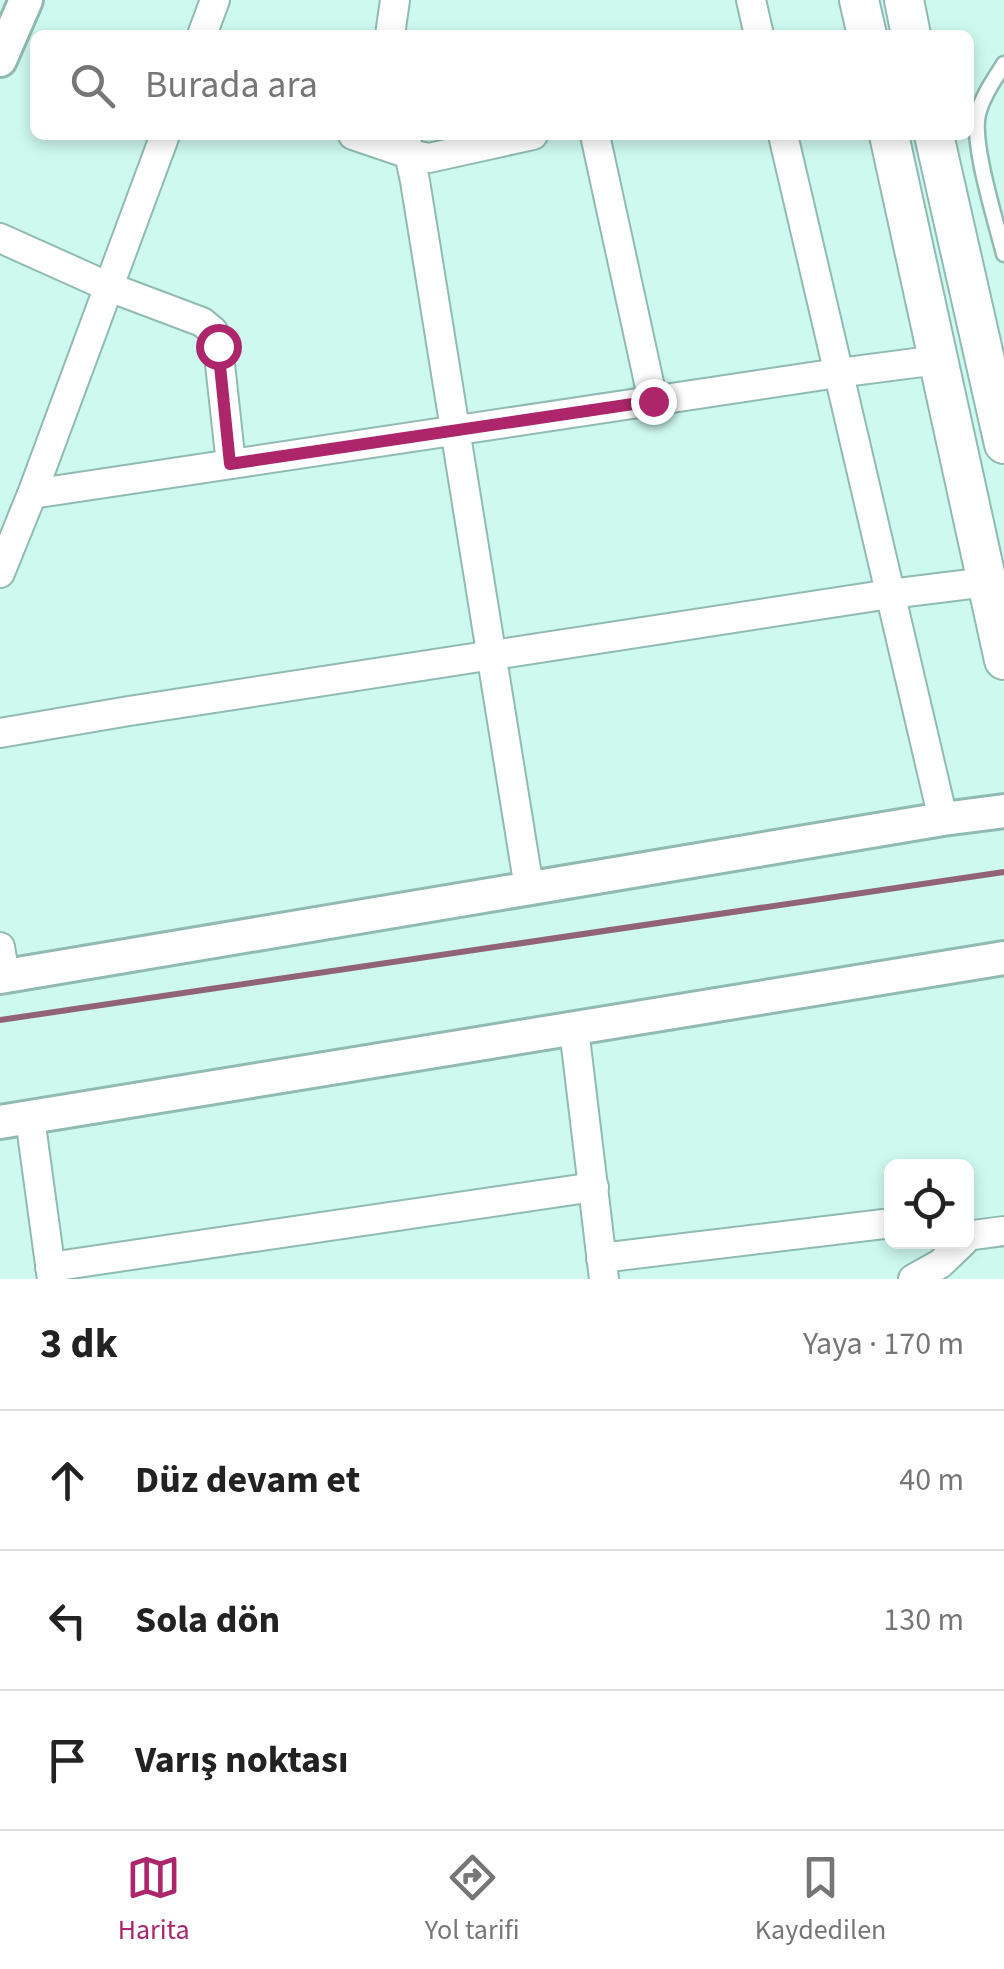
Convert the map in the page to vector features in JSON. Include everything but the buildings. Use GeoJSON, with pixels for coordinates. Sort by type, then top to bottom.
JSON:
{"type":"FeatureCollection","features":[{"type":"Feature","properties":{"kind":"main road"},"geometry":{"type":"LineString","coordinates":[[859,0],[866,30]]}},
{"type":"Feature","properties":{"kind":"main road"},"geometry":{"type":"LineString","coordinates":[[904,0],[911,30]]}},
{"type":"Feature","properties":{"kind":"main road"},"geometry":{"type":"LineString","coordinates":[[889,140],[1004,660]]}},
{"type":"Feature","properties":{"kind":"main road"},"geometry":{"type":"LineString","coordinates":[[935,140],[1004,444]]}},
{"type":"Feature","properties":{"kind":"street"},"geometry":{"type":"LineString","coordinates":[[0,60],[26,0]]}},
{"type":"Feature","properties":{"kind":"street"},"geometry":{"type":"LineString","coordinates":[[204,30],[214,0]]}},
{"type":"Feature","properties":{"kind":"street"},"geometry":{"type":"LineString","coordinates":[[391,30],[395,0]]}},
{"type":"Feature","properties":{"kind":"street"},"geometry":{"type":"LineString","coordinates":[[751,0],[759,30]]}},
{"type":"Feature","properties":{"kind":"street"},"geometry":{"type":"LineString","coordinates":[[0,573],[163,140]]}},
{"type":"Feature","properties":{"kind":"street"},"geometry":{"type":"LineString","coordinates":[[380,140],[407,145],[429,158],[510,140]]}},
{"type":"Feature","properties":{"kind":"street"},"geometry":{"type":"LineString","coordinates":[[596,140],[653,401]]}},
{"type":"Feature","properties":{"kind":"street"},"geometry":{"type":"LineString","coordinates":[[784,140],[943,820]]}},
{"type":"Feature","properties":{"kind":"street"},"geometry":{"type":"LineString","coordinates":[[407,145],[529,888]]}},
{"type":"Feature","properties":{"kind":"street"},"geometry":{"type":"LineString","coordinates":[[0,238],[109,287],[202,322],[213,331],[218,346],[230,464]]}},
{"type":"Feature","properties":{"kind":"street"},"geometry":{"type":"LineString","coordinates":[[32,494],[938,360]]}},
{"type":"Feature","properties":{"kind":"street"},"geometry":{"type":"LineString","coordinates":[[0,734],[987,582]]}},
{"type":"Feature","properties":{"kind":"street"},"geometry":{"type":"LineString","coordinates":[[2,967],[529,888],[1004,811]]}},
{"type":"Feature","properties":{"kind":"street"},"geometry":{"type":"LineString","coordinates":[[594,1187],[51,1273],[15,1120],[1004,958]]}},
{"type":"Feature","properties":{"kind":"street"},"geometry":{"type":"LineString","coordinates":[[574,1029],[603,1268],[884,1223]]}},
{"type":"Feature","properties":{"kind":"street"},"geometry":{"type":"LineString","coordinates":[[974,1237],[1004,1231]]}},
{"type":"Feature","properties":{"kind":"street"},"geometry":{"type":"LineString","coordinates":[[913,1279],[940,1264],[955,1249]]}},
{"type":"Feature","properties":{"kind":"lane"},"geometry":{"type":"LineString","coordinates":[[1004,64],[987,92],[978,116],[976,138],[1004,254]]}},
{"type":"Feature","properties":{"kind":"waterway"},"geometry":{"type":"LineString","coordinates":[[0,1020],[1004,872]]}},
{"type":"Feature","properties":{"kind":"route"},"geometry":{"type":"LineString","coordinates":[[218,346],[230,464],[653,401]]}}]}
